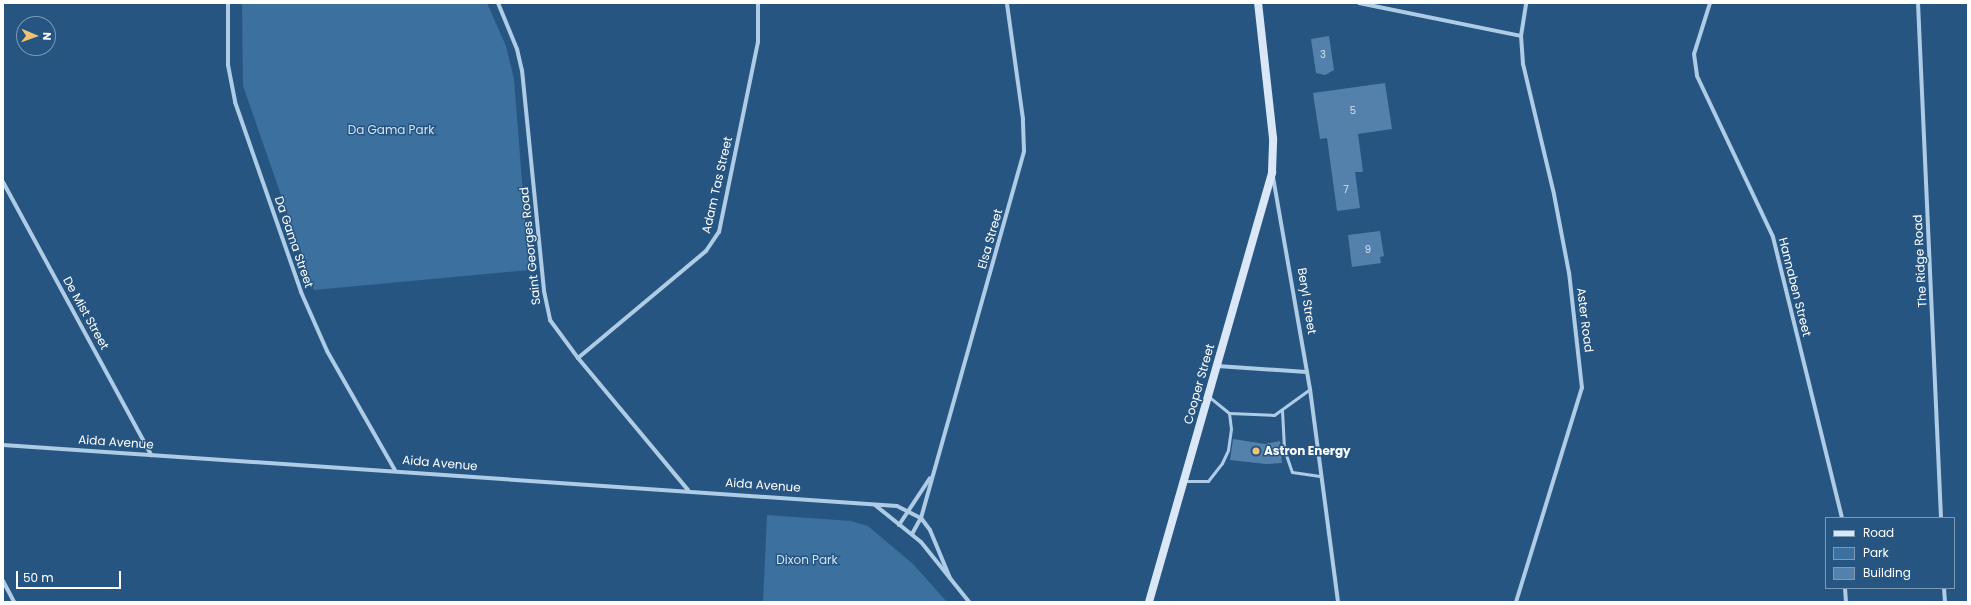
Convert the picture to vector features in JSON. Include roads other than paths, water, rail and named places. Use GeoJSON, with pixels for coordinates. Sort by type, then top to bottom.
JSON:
{"type":"FeatureCollection","features":[{"type":"Feature","properties":{"kind":"main road","name":"Beryl Street"},"geometry":{"type":"LineString","coordinates":[[1258,3],[1273,138],[1272,172]]}},
{"type":"Feature","properties":{"kind":"main road","name":"Cooper Street"},"geometry":{"type":"LineString","coordinates":[[1149,602],[1272,172]]}},
{"type":"Feature","properties":{"kind":"street","name":"Da Gama Street"},"geometry":{"type":"LineString","coordinates":[[228,3],[228,65],[234,102],[301,292],[327,350],[395,470]]}},
{"type":"Feature","properties":{"kind":"street","name":"Saint Georges Road"},"geometry":{"type":"LineString","coordinates":[[498,3],[517,49],[522,70],[546,305],[550,320],[578,358],[688,490]]}},
{"type":"Feature","properties":{"kind":"street","name":"Adam Tas Street"},"geometry":{"type":"LineString","coordinates":[[578,358],[706,251],[719,232],[758,42],[758,3]]}},
{"type":"Feature","properties":{"kind":"street","name":"Elsa Street"},"geometry":{"type":"LineString","coordinates":[[912,534],[921,518],[931,476],[1024,150],[1023,119],[1006,3]]}},
{"type":"Feature","properties":{"kind":"street"},"geometry":{"type":"LineString","coordinates":[[1359,3],[1522,36]]}},
{"type":"Feature","properties":{"kind":"street","name":"Aster Road"},"geometry":{"type":"LineString","coordinates":[[1516,602],[1582,388],[1569,273],[1554,194],[1530,103],[1522,59],[1522,36],[1526,3]]}},
{"type":"Feature","properties":{"kind":"street","name":"Hannaben Street"},"geometry":{"type":"LineString","coordinates":[[1710,3],[1694,54],[1697,76],[1773,237],[1842,517]]}},
{"type":"Feature","properties":{"kind":"street","name":"The Ridge Road"},"geometry":{"type":"LineString","coordinates":[[1918,3],[1941,517]]}},
{"type":"Feature","properties":{"kind":"street","name":"Beryl Street"},"geometry":{"type":"LineString","coordinates":[[1272,172],[1310,389],[1320,476],[1327,512],[1338,602]]}},
{"type":"Feature","properties":{"kind":"street","name":"De Mist Street"},"geometry":{"type":"LineString","coordinates":[[3,182],[151,455]]}},
{"type":"Feature","properties":{"kind":"street"},"geometry":{"type":"LineString","coordinates":[[1216,366],[1307,372]]}},
{"type":"Feature","properties":{"kind":"street","name":"Aida Avenue"},"geometry":{"type":"LineString","coordinates":[[3,445],[395,470],[897,506],[907,509],[921,518],[936,541],[950,578]]}},
{"type":"Feature","properties":{"kind":"street","name":"Elsa Street"},"geometry":{"type":"LineString","coordinates":[[899,525],[907,509],[931,476]]}},
{"type":"Feature","properties":{"kind":"street","name":"Aida Avenue"},"geometry":{"type":"LineString","coordinates":[[874,504],[912,534],[969,602]]}},
{"type":"Feature","properties":{"kind":"street"},"geometry":{"type":"LineString","coordinates":[[3,581],[14,602]]}},
{"type":"Feature","properties":{"kind":"street"},"geometry":{"type":"LineString","coordinates":[[1845,589],[1846,602]]}},
{"type":"Feature","properties":{"kind":"street"},"geometry":{"type":"LineString","coordinates":[[1944,589],[1945,602]]}},
{"type":"Feature","properties":{"kind":"lane"},"geometry":{"type":"LineString","coordinates":[[1208,396],[1229,413],[1265,416],[1282,410],[1310,389]]}},
{"type":"Feature","properties":{"kind":"lane"},"geometry":{"type":"LineString","coordinates":[[1282,410],[1284,449],[1292,472],[1320,476]]}},
{"type":"Feature","properties":{"kind":"lane"},"geometry":{"type":"LineString","coordinates":[[1184,481],[1208,481],[1222,463],[1231,429],[1229,413]]}},
{"type":"Feature","properties":{"kind":"place","name":"Astron Energy"},"geometry":{"type":"Point","coordinates":[1256,451]}},
{"type":"Feature","properties":{"kind":"park label","name":"Da Gama Park"},"geometry":{"type":"Point","coordinates":[391,130]}},
{"type":"Feature","properties":{"kind":"park label","name":"Dixon Park"},"geometry":{"type":"Point","coordinates":[807,560]}}]}
